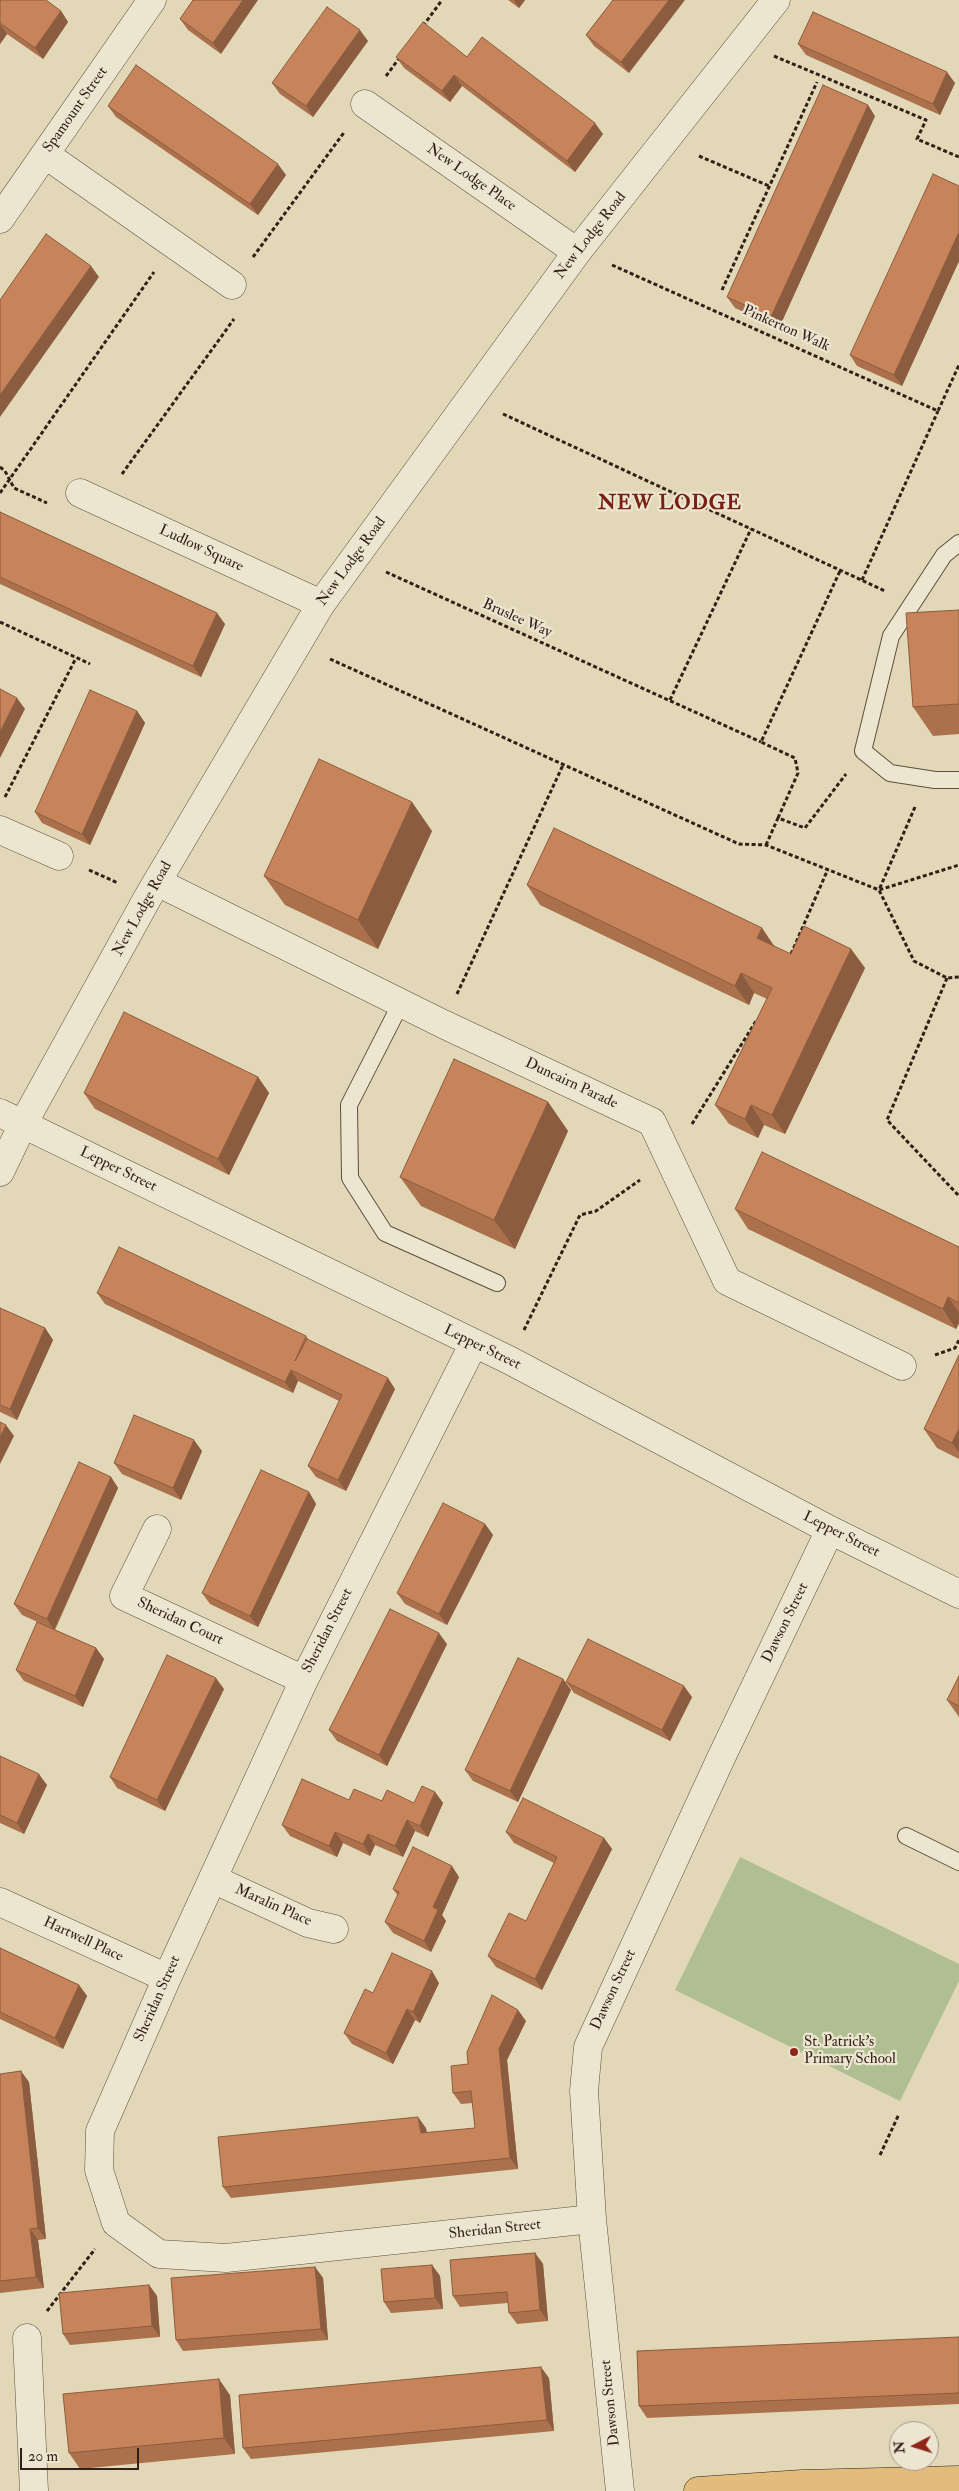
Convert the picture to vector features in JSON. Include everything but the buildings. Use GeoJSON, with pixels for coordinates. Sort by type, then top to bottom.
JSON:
{"type":"FeatureCollection","features":[{"type":"Feature","properties":{"kind":"main road"},"geometry":{"type":"LineString","coordinates":[[698,2491],[959,2480]]}},
{"type":"Feature","properties":{"kind":"street","name":"New Lodge Road"},"geometry":{"type":"LineString","coordinates":[[0,1172],[11,1118],[153,890],[321,604],[577,252],[776,0]]}},
{"type":"Feature","properties":{"kind":"street","name":"Spamount Street"},"geometry":{"type":"LineString","coordinates":[[0,220],[150,1]]}},
{"type":"Feature","properties":{"kind":"street","name":"New Lodge Place"},"geometry":{"type":"LineString","coordinates":[[365,104],[577,252]]}},
{"type":"Feature","properties":{"kind":"street"},"geometry":{"type":"LineString","coordinates":[[46,155],[232,285]]}},
{"type":"Feature","properties":{"kind":"street","name":"Ludlow Square"},"geometry":{"type":"LineString","coordinates":[[80,493],[321,604]]}},
{"type":"Feature","properties":{"kind":"street"},"geometry":{"type":"LineString","coordinates":[[0,830],[59,856]]}},
{"type":"Feature","properties":{"kind":"street","name":"Duncairn Parade"},"geometry":{"type":"LineString","coordinates":[[153,890],[401,1003],[652,1122],[727,1281],[902,1366]]}},
{"type":"Feature","properties":{"kind":"street","name":"Lepper Street"},"geometry":{"type":"LineString","coordinates":[[11,1118],[509,1360],[830,1530],[959,1594]]}},
{"type":"Feature","properties":{"kind":"street","name":"Sheridan Street"},"geometry":{"type":"LineString","coordinates":[[474,1343],[304,1680],[167,1978],[100,2131],[99,2170],[116,2223],[159,2254],[226,2258],[592,2219]]}},
{"type":"Feature","properties":{"kind":"street","name":"Sheridan Court"},"geometry":{"type":"LineString","coordinates":[[157,1530],[124,1596],[304,1680]]}},
{"type":"Feature","properties":{"kind":"street","name":"Dawson Street"},"geometry":{"type":"LineString","coordinates":[[620,2491],[592,2219],[584,2091],[588,2047],[721,1758],[830,1530]]}},
{"type":"Feature","properties":{"kind":"street","name":"Maralin Place"},"geometry":{"type":"LineString","coordinates":[[213,1879],[308,1924],[334,1929]]}},
{"type":"Feature","properties":{"kind":"street","name":"Hartwell Place"},"geometry":{"type":"LineString","coordinates":[[0,1902],[167,1978]]}},
{"type":"Feature","properties":{"kind":"street"},"geometry":{"type":"LineString","coordinates":[[27,2338],[34,2491]]}},
{"type":"Feature","properties":{"kind":"lane"},"geometry":{"type":"LineString","coordinates":[[959,543],[944,555],[891,636],[863,751],[890,773],[927,779],[959,780]]}},
{"type":"Feature","properties":{"kind":"lane"},"geometry":{"type":"LineString","coordinates":[[401,1003],[349,1105],[350,1178],[385,1233],[497,1283]]}},
{"type":"Feature","properties":{"kind":"lane"},"geometry":{"type":"LineString","coordinates":[[906,1836],[959,1862]]}},
{"type":"Feature","properties":{"kind":"path"},"geometry":{"type":"LineString","coordinates":[[419,32],[442,0]]}},
{"type":"Feature","properties":{"kind":"path"},"geometry":{"type":"LineString","coordinates":[[741,42],[926,120],[917,139],[959,157]]}},
{"type":"Feature","properties":{"kind":"path"},"geometry":{"type":"LineString","coordinates":[[365,104],[401,56]]}},
{"type":"Feature","properties":{"kind":"path"},"geometry":{"type":"LineString","coordinates":[[722,290],[817,82]]}},
{"type":"Feature","properties":{"kind":"path"},"geometry":{"type":"LineString","coordinates":[[665,141],[769,186]]}},
{"type":"Feature","properties":{"kind":"path"},"geometry":{"type":"LineString","coordinates":[[0,493],[174,244]]}},
{"type":"Feature","properties":{"kind":"path","name":"Pinkerton Walk"},"geometry":{"type":"LineString","coordinates":[[577,252],[630,271],[938,411]]}},
{"type":"Feature","properties":{"kind":"path"},"geometry":{"type":"LineString","coordinates":[[862,580],[959,365]]}},
{"type":"Feature","properties":{"kind":"path"},"geometry":{"type":"LineString","coordinates":[[470,399],[912,604]]}},
{"type":"Feature","properties":{"kind":"path"},"geometry":{"type":"LineString","coordinates":[[0,467],[6,471],[14,488],[50,504],[80,493]]}},
{"type":"Feature","properties":{"kind":"path"},"geometry":{"type":"LineString","coordinates":[[670,700],[751,529]]}},
{"type":"Feature","properties":{"kind":"path","name":"Bruslee Way"},"geometry":{"type":"LineString","coordinates":[[355,558],[795,758],[798,773],[778,818]]}},
{"type":"Feature","properties":{"kind":"path"},"geometry":{"type":"LineString","coordinates":[[761,742],[840,571]]}},
{"type":"Feature","properties":{"kind":"path"},"geometry":{"type":"LineString","coordinates":[[0,622],[90,664]]}},
{"type":"Feature","properties":{"kind":"path"},"geometry":{"type":"LineString","coordinates":[[297,644],[739,844],[766,845],[879,890],[959,865]]}},
{"type":"Feature","properties":{"kind":"path"},"geometry":{"type":"LineString","coordinates":[[0,806],[76,658]]}},
{"type":"Feature","properties":{"kind":"path"},"geometry":{"type":"LineString","coordinates":[[766,845],[778,818],[805,828],[863,751]]}},
{"type":"Feature","properties":{"kind":"path"},"geometry":{"type":"LineString","coordinates":[[442,1024],[563,765]]}},
{"type":"Feature","properties":{"kind":"path"},"geometry":{"type":"LineString","coordinates":[[927,779],[879,890],[914,962],[947,978],[959,978]]}},
{"type":"Feature","properties":{"kind":"path"},"geometry":{"type":"LineString","coordinates":[[59,856],[153,890]]}},
{"type":"Feature","properties":{"kind":"path"},"geometry":{"type":"LineString","coordinates":[[790,956],[828,870]]}},
{"type":"Feature","properties":{"kind":"path"},"geometry":{"type":"LineString","coordinates":[[947,978],[887,1120],[959,1196]]}},
{"type":"Feature","properties":{"kind":"path"},"geometry":{"type":"LineString","coordinates":[[509,1360],[580,1215],[596,1211],[670,1159],[759,1017]]}},
{"type":"Feature","properties":{"kind":"path"},"geometry":{"type":"LineString","coordinates":[[880,2155],[899,2114]]}},
{"type":"Feature","properties":{"kind":"path"},"geometry":{"type":"LineString","coordinates":[[27,2338],[116,2223]]}},
{"type":"Feature","properties":{"kind":"green space"},"geometry":{"type":"Polygon","coordinates":[[[740,1857],[959,1964],[959,1981],[900,2101],[675,1990],[740,1857]]]}},
{"type":"Feature","properties":{"kind":"place","name":"St. Patrick's Primary School"},"geometry":{"type":"Point","coordinates":[794,2052]}},
{"type":"Feature","properties":{"kind":"district","name":"NEW LODGE"},"geometry":{"type":"Point","coordinates":[670,505]}}]}
